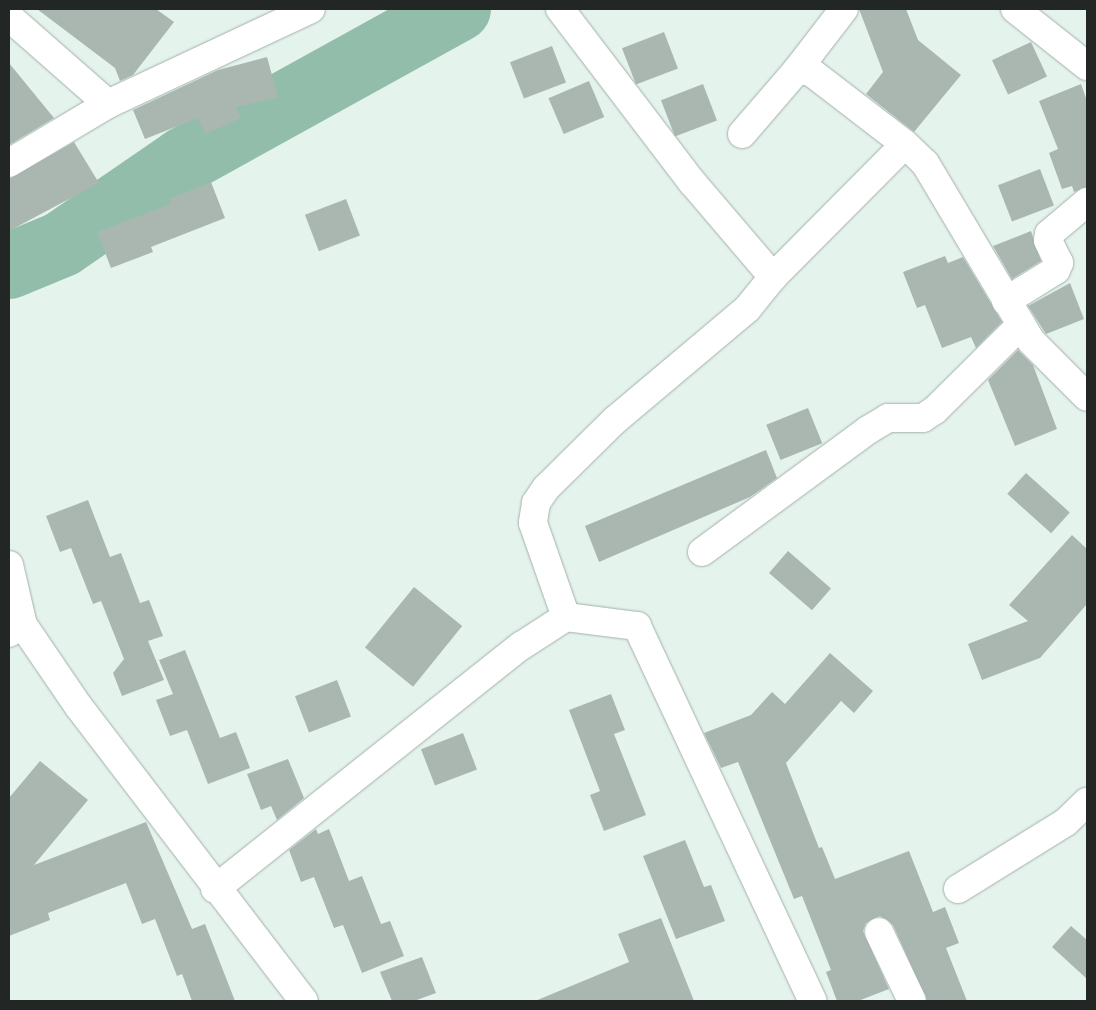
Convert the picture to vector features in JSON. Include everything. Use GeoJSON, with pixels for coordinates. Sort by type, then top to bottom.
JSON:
{"type":"FeatureCollection","features":[{"type":"Feature","properties":{"kind":"street"},"geometry":{"type":"LineString","coordinates":[[9,164],[108,104],[311,9]]}},
{"type":"Feature","properties":{"kind":"street"},"geometry":{"type":"LineString","coordinates":[[560,9],[692,182],[773,276]]}},
{"type":"Feature","properties":{"kind":"street"},"geometry":{"type":"LineString","coordinates":[[742,134],[797,70],[844,9]]}},
{"type":"Feature","properties":{"kind":"street"},"geometry":{"type":"LineString","coordinates":[[1015,9],[1087,66]]}},
{"type":"Feature","properties":{"kind":"street"},"geometry":{"type":"LineString","coordinates":[[9,17],[108,104]]}},
{"type":"Feature","properties":{"kind":"street"},"geometry":{"type":"LineString","coordinates":[[797,70],[811,72],[905,144],[925,163],[1006,301],[1038,350],[1087,397]]}},
{"type":"Feature","properties":{"kind":"street"},"geometry":{"type":"LineString","coordinates":[[566,617],[533,524],[536,503],[546,488],[615,420],[747,310],[773,276],[905,144]]}},
{"type":"Feature","properties":{"kind":"street"},"geometry":{"type":"LineString","coordinates":[[1006,301],[1056,270],[1059,263],[1048,240],[1050,234],[1087,202]]}},
{"type":"Feature","properties":{"kind":"street"},"geometry":{"type":"LineString","coordinates":[[702,552],[868,430],[888,418],[923,418],[935,410],[1021,325]]}},
{"type":"Feature","properties":{"kind":"street"},"geometry":{"type":"LineString","coordinates":[[9,565],[16,629],[79,707],[215,888],[304,1001]]}},
{"type":"Feature","properties":{"kind":"street"},"geometry":{"type":"LineString","coordinates":[[215,888],[521,646],[566,617],[637,626],[812,1001]]}},
{"type":"Feature","properties":{"kind":"street"},"geometry":{"type":"LineString","coordinates":[[958,889],[1066,822],[1087,802]]}},
{"type":"Feature","properties":{"kind":"street"},"geometry":{"type":"LineString","coordinates":[[879,932],[912,1001]]}},
{"type":"Feature","properties":{"kind":"building"},"geometry":{"type":"Polygon","coordinates":[[[37,9],[156,9],[174,22],[133,75],[120,81],[115,68],[37,9]]]}},
{"type":"Feature","properties":{"kind":"building"},"geometry":{"type":"Polygon","coordinates":[[[859,9],[906,9],[918,40],[961,75],[914,132],[866,94],[883,72],[859,9]]]}},
{"type":"Feature","properties":{"kind":"building"},"geometry":{"type":"Polygon","coordinates":[[[664,32],[678,68],[636,85],[622,48],[664,32]]]}},
{"type":"Feature","properties":{"kind":"building"},"geometry":{"type":"Polygon","coordinates":[[[1031,42],[1047,76],[1008,95],[992,60],[1031,42]]]}},
{"type":"Feature","properties":{"kind":"building"},"geometry":{"type":"Polygon","coordinates":[[[552,46],[566,82],[524,99],[510,62],[552,46]]]}},
{"type":"Feature","properties":{"kind":"building"},"geometry":{"type":"Polygon","coordinates":[[[267,57],[278,97],[236,107],[241,118],[205,134],[198,118],[145,139],[133,110],[218,70],[267,57]]]}},
{"type":"Feature","properties":{"kind":"building"},"geometry":{"type":"Polygon","coordinates":[[[9,63],[54,118],[9,145],[9,63]]]}},
{"type":"Feature","properties":{"kind":"building"},"geometry":{"type":"Polygon","coordinates":[[[589,81],[604,117],[564,134],[548,98],[589,81]]]}},
{"type":"Feature","properties":{"kind":"building"},"geometry":{"type":"Polygon","coordinates":[[[703,84],[717,120],[675,137],[661,100],[703,84]]]}},
{"type":"Feature","properties":{"kind":"building"},"geometry":{"type":"Polygon","coordinates":[[[1081,84],[1087,101],[1087,187],[1074,192],[1072,186],[1062,189],[1049,153],[1058,149],[1039,101],[1081,84]]]}},
{"type":"Feature","properties":{"kind":"building"},"geometry":{"type":"Polygon","coordinates":[[[74,142],[99,183],[9,231],[9,179],[74,142]]]}},
{"type":"Feature","properties":{"kind":"building"},"geometry":{"type":"Polygon","coordinates":[[[1040,169],[1054,205],[1012,222],[998,185],[1040,169]]]}},
{"type":"Feature","properties":{"kind":"building"},"geometry":{"type":"Polygon","coordinates":[[[211,182],[225,218],[151,247],[153,252],[111,268],[97,232],[171,204],[169,199],[211,182]]]}},
{"type":"Feature","properties":{"kind":"building"},"geometry":{"type":"Polygon","coordinates":[[[346,199],[360,235],[319,251],[305,215],[346,199]]]}},
{"type":"Feature","properties":{"kind":"building"},"geometry":{"type":"Polygon","coordinates":[[[1031,231],[1041,261],[1012,279],[993,246],[1031,231]]]}},
{"type":"Feature","properties":{"kind":"building"},"geometry":{"type":"Polygon","coordinates":[[[945,256],[948,263],[963,257],[1002,322],[976,348],[971,337],[942,348],[925,305],[917,308],[903,272],[945,256]]]}},
{"type":"Feature","properties":{"kind":"building"},"geometry":{"type":"Polygon","coordinates":[[[1070,283],[1084,319],[1046,334],[1028,306],[1070,283]]]}},
{"type":"Feature","properties":{"kind":"building"},"geometry":{"type":"Polygon","coordinates":[[[1018,350],[1033,365],[1057,429],[1015,446],[988,380],[1018,350]]]}},
{"type":"Feature","properties":{"kind":"building"},"geometry":{"type":"Polygon","coordinates":[[[808,408],[822,443],[781,460],[766,425],[808,408]]]}},
{"type":"Feature","properties":{"kind":"building"},"geometry":{"type":"Polygon","coordinates":[[[766,450],[777,478],[750,497],[599,562],[585,526],[766,450]]]}},
{"type":"Feature","properties":{"kind":"building"},"geometry":{"type":"Polygon","coordinates":[[[1026,473],[1070,512],[1051,533],[1007,494],[1026,473]]]}},
{"type":"Feature","properties":{"kind":"building"},"geometry":{"type":"Polygon","coordinates":[[[88,500],[110,557],[121,553],[140,603],[149,600],[163,636],[148,641],[164,680],[122,696],[113,673],[124,659],[101,601],[93,604],[71,548],[60,552],[46,516],[88,500]]]}},
{"type":"Feature","properties":{"kind":"building"},"geometry":{"type":"Polygon","coordinates":[[[1072,535],[1087,549],[1087,604],[1040,658],[982,680],[968,644],[1028,621],[1009,605],[1072,535]]]}},
{"type":"Feature","properties":{"kind":"building"},"geometry":{"type":"Polygon","coordinates":[[[788,551],[831,588],[812,610],[769,573],[788,551]]]}},
{"type":"Feature","properties":{"kind":"building"},"geometry":{"type":"Polygon","coordinates":[[[414,587],[462,626],[413,687],[365,648],[414,587]]]}},
{"type":"Feature","properties":{"kind":"building"},"geometry":{"type":"Polygon","coordinates":[[[185,650],[220,738],[236,732],[250,768],[208,784],[187,730],[170,736],[156,700],[173,694],[159,660],[185,650]]]}},
{"type":"Feature","properties":{"kind":"building"},"geometry":{"type":"Polygon","coordinates":[[[830,653],[873,691],[854,713],[841,701],[786,763],[819,848],[822,847],[835,879],[909,851],[933,912],[945,907],[959,943],[946,948],[967,1001],[927,1001],[893,925],[880,916],[866,923],[863,931],[889,989],[858,1001],[837,1001],[826,972],[831,970],[802,896],[794,899],[738,762],[721,768],[704,733],[751,715],[772,692],[785,704],[830,653]]]}},
{"type":"Feature","properties":{"kind":"building"},"geometry":{"type":"Polygon","coordinates":[[[337,680],[351,716],[309,733],[295,696],[337,680]]]}},
{"type":"Feature","properties":{"kind":"building"},"geometry":{"type":"Polygon","coordinates":[[[611,694],[625,730],[614,734],[646,815],[604,831],[590,795],[600,791],[569,710],[611,694]]]}},
{"type":"Feature","properties":{"kind":"building"},"geometry":{"type":"Polygon","coordinates":[[[463,733],[477,769],[435,786],[421,749],[463,733]]]}},
{"type":"Feature","properties":{"kind":"building"},"geometry":{"type":"Polygon","coordinates":[[[288,759],[304,798],[277,820],[271,806],[261,810],[247,774],[288,759]]]}},
{"type":"Feature","properties":{"kind":"building"},"geometry":{"type":"Polygon","coordinates":[[[40,761],[88,800],[34,865],[146,822],[192,929],[205,924],[235,1001],[192,1001],[182,974],[177,976],[155,919],[142,924],[126,883],[48,913],[50,920],[9,936],[9,798],[40,761]]]}},
{"type":"Feature","properties":{"kind":"building"},"geometry":{"type":"Polygon","coordinates":[[[316,829],[318,834],[329,829],[349,881],[362,876],[381,924],[390,921],[404,956],[362,973],[343,925],[334,928],[314,877],[301,882],[289,850],[316,829]]]}},
{"type":"Feature","properties":{"kind":"building"},"geometry":{"type":"Polygon","coordinates":[[[685,840],[704,887],[711,885],[725,921],[676,939],[643,856],[685,840]]]}},
{"type":"Feature","properties":{"kind":"building"},"geometry":{"type":"Polygon","coordinates":[[[661,918],[694,1001],[535,1001],[629,962],[618,934],[661,918]]]}},
{"type":"Feature","properties":{"kind":"building"},"geometry":{"type":"Polygon","coordinates":[[[1071,926],[1087,940],[1087,979],[1052,947],[1071,926]]]}},
{"type":"Feature","properties":{"kind":"building"},"geometry":{"type":"Polygon","coordinates":[[[422,957],[436,993],[414,1001],[392,1001],[380,972],[422,957]]]}},
{"type":"Feature","properties":{"kind":"waterway"},"geometry":{"type":"LineString","coordinates":[[9,266],[62,244],[184,160],[458,9]]}}]}
